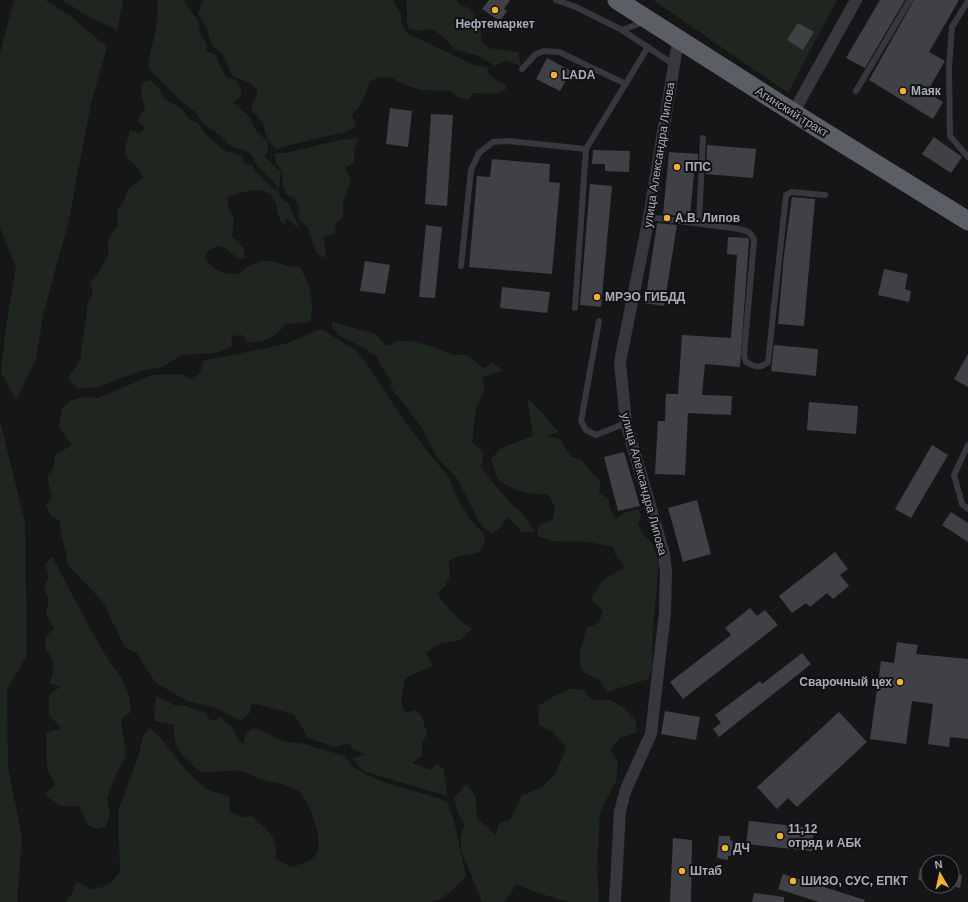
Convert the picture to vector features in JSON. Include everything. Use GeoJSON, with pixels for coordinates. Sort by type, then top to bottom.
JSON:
{"type":"FeatureCollection","features":[{"type":"Feature","properties":{"kind":"highway","name":"Агинский тракт"},"geometry":{"type":"LineString","coordinates":[[617,0],[793,113],[968,221]]}},
{"type":"Feature","properties":{"kind":"street"},"geometry":{"type":"LineString","coordinates":[[793,113],[856,0]]}},
{"type":"Feature","properties":{"kind":"street","name":"улица Александра Липова"},"geometry":{"type":"LineString","coordinates":[[615,902],[620,811],[626,789],[650,734],[665,612],[666,572],[664,554],[626,423],[620,362],[650,217],[678,40]]}},
{"type":"Feature","properties":{"kind":"lane"},"geometry":{"type":"LineString","coordinates":[[556,0],[576,7],[622,30],[673,64]]}},
{"type":"Feature","properties":{"kind":"lane"},"geometry":{"type":"LineString","coordinates":[[856,91],[910,0]]}},
{"type":"Feature","properties":{"kind":"lane"},"geometry":{"type":"LineString","coordinates":[[968,1],[952,27],[949,69],[950,136],[968,157]]}},
{"type":"Feature","properties":{"kind":"lane"},"geometry":{"type":"LineString","coordinates":[[622,30],[648,21]]}},
{"type":"Feature","properties":{"kind":"lane"},"geometry":{"type":"LineString","coordinates":[[575,308],[586,149],[648,47]]}},
{"type":"Feature","properties":{"kind":"lane"},"geometry":{"type":"LineString","coordinates":[[522,69],[536,54],[544,51],[559,52],[626,84]]}},
{"type":"Feature","properties":{"kind":"lane"},"geometry":{"type":"LineString","coordinates":[[699,223],[703,138]]}},
{"type":"Feature","properties":{"kind":"lane"},"geometry":{"type":"LineString","coordinates":[[461,266],[471,170],[479,153],[493,142],[507,141],[586,149]]}},
{"type":"Feature","properties":{"kind":"lane"},"geometry":{"type":"LineString","coordinates":[[650,217],[749,231],[754,240],[744,355],[746,362],[755,367],[763,366],[768,362],[786,195],[791,192],[825,195]]}},
{"type":"Feature","properties":{"kind":"lane"},"geometry":{"type":"LineString","coordinates":[[599,321],[581,421],[586,430],[596,435],[626,423]]}},
{"type":"Feature","properties":{"kind":"lane"},"geometry":{"type":"LineString","coordinates":[[968,445],[954,475],[962,504],[968,509]]}},
{"type":"Feature","properties":{"kind":"shaded area"},"geometry":{"type":"Polygon","coordinates":[[[14,0],[45,0],[69,15],[107,47],[91,103],[68,224],[44,311],[36,359],[16,400],[1,372],[6,326],[16,267],[0,228],[0,53],[14,0]]]}},
{"type":"Feature","properties":{"kind":"shaded area"},"geometry":{"type":"Polygon","coordinates":[[[62,0],[123,0],[117,30],[91,18],[62,0]]]}},
{"type":"Feature","properties":{"kind":"shaded area"},"geometry":{"type":"Polygon","coordinates":[[[157,0],[183,0],[200,24],[199,33],[207,44],[206,51],[216,55],[226,77],[236,80],[241,90],[241,97],[233,102],[249,116],[256,131],[266,140],[268,148],[265,157],[281,172],[279,188],[256,164],[252,155],[244,150],[232,147],[221,136],[204,124],[195,112],[172,93],[148,67],[158,17],[157,0]]]}},
{"type":"Feature","properties":{"kind":"shaded area"},"geometry":{"type":"Polygon","coordinates":[[[203,0],[393,0],[401,14],[401,22],[407,33],[474,65],[487,67],[489,75],[507,86],[505,90],[497,94],[473,93],[468,100],[456,96],[451,91],[422,90],[402,84],[392,78],[381,77],[369,81],[363,100],[352,115],[356,126],[344,133],[277,149],[268,141],[262,121],[251,110],[258,90],[250,83],[233,77],[223,55],[211,44],[207,29],[198,13],[203,0]]]}},
{"type":"Feature","properties":{"kind":"shaded area"},"geometry":{"type":"Polygon","coordinates":[[[406,0],[456,0],[461,6],[470,8],[480,27],[482,42],[489,48],[518,52],[521,66],[506,60],[495,66],[479,56],[454,49],[433,29],[421,31],[408,28],[406,0]]]}},
{"type":"Feature","properties":{"kind":"shaded area"},"geometry":{"type":"Polygon","coordinates":[[[653,0],[837,0],[788,93],[653,0]]]}},
{"type":"Feature","properties":{"kind":"shaded area"},"geometry":{"type":"Polygon","coordinates":[[[150,80],[160,90],[165,99],[182,109],[189,119],[198,123],[204,132],[223,150],[242,156],[245,164],[253,166],[271,188],[279,190],[280,197],[289,204],[300,230],[287,218],[283,225],[277,212],[275,201],[271,195],[260,191],[246,191],[228,197],[228,207],[234,217],[232,237],[243,247],[245,257],[240,260],[225,248],[217,246],[208,251],[205,259],[212,267],[225,273],[234,274],[240,274],[246,268],[261,261],[273,261],[293,267],[299,266],[309,286],[312,300],[310,322],[286,324],[269,339],[259,341],[247,342],[243,335],[231,336],[233,346],[216,353],[182,355],[162,367],[141,371],[98,387],[77,388],[68,378],[80,360],[88,303],[93,294],[90,282],[100,271],[109,254],[109,238],[118,226],[117,211],[124,202],[128,189],[143,178],[136,166],[126,157],[125,149],[130,130],[140,133],[145,127],[139,123],[139,116],[145,109],[141,93],[142,83],[150,80]]]}},
{"type":"Feature","properties":{"kind":"shaded area"},"geometry":{"type":"Polygon","coordinates":[[[358,138],[354,151],[354,162],[345,168],[351,181],[343,202],[343,217],[336,223],[335,233],[324,237],[326,258],[317,254],[308,228],[299,219],[299,207],[294,197],[286,195],[282,183],[283,172],[276,164],[275,153],[285,153],[341,140],[358,138]]]}},
{"type":"Feature","properties":{"kind":"shaded area"},"geometry":{"type":"Polygon","coordinates":[[[332,322],[376,334],[386,346],[398,341],[409,341],[428,345],[453,355],[466,355],[484,368],[493,363],[503,371],[482,377],[485,387],[476,409],[472,442],[484,453],[481,468],[510,503],[520,511],[535,532],[522,532],[508,517],[498,530],[491,534],[480,523],[456,477],[438,459],[422,428],[391,388],[391,380],[382,368],[377,357],[364,348],[340,336],[332,328],[332,322]]]}},
{"type":"Feature","properties":{"kind":"shaded area"},"geometry":{"type":"Polygon","coordinates":[[[321,329],[356,350],[364,360],[405,422],[449,478],[460,504],[473,523],[484,534],[485,542],[478,553],[458,556],[448,561],[450,572],[449,579],[438,594],[453,613],[472,629],[460,640],[438,644],[426,653],[433,666],[405,678],[401,703],[405,713],[415,710],[422,716],[427,735],[422,742],[422,756],[412,763],[430,770],[437,764],[444,769],[447,796],[363,771],[352,758],[365,754],[354,750],[349,743],[336,747],[307,738],[302,726],[293,714],[252,703],[249,714],[241,721],[216,708],[185,700],[155,682],[137,654],[124,646],[103,602],[68,565],[60,521],[51,516],[46,505],[52,498],[47,476],[54,468],[55,455],[72,445],[59,427],[62,409],[70,401],[82,397],[98,398],[153,375],[183,374],[192,380],[200,373],[203,361],[285,344],[321,329]]]}},
{"type":"Feature","properties":{"kind":"shaded area"},"geometry":{"type":"Polygon","coordinates":[[[527,397],[558,432],[548,436],[560,439],[571,457],[581,459],[601,483],[599,492],[608,499],[610,509],[616,519],[625,512],[638,509],[641,515],[638,524],[643,534],[652,543],[659,562],[653,629],[652,669],[648,679],[607,692],[599,680],[583,672],[580,665],[579,654],[586,628],[599,623],[603,611],[591,599],[603,580],[625,567],[615,554],[614,547],[588,542],[553,541],[537,536],[539,526],[553,519],[555,507],[548,494],[522,492],[498,480],[491,459],[501,448],[533,436],[527,397]]]}},
{"type":"Feature","properties":{"kind":"shaded area"},"geometry":{"type":"Polygon","coordinates":[[[0,420],[25,523],[27,655],[7,690],[8,766],[22,838],[17,902],[0,902],[0,420]]]}},
{"type":"Feature","properties":{"kind":"shaded area"},"geometry":{"type":"Polygon","coordinates":[[[52,556],[94,635],[124,683],[130,701],[131,712],[121,719],[126,756],[117,772],[107,798],[110,812],[106,827],[97,829],[88,825],[79,806],[60,806],[45,795],[55,784],[47,769],[46,733],[61,728],[49,715],[49,695],[60,687],[49,683],[53,673],[53,665],[45,648],[46,636],[54,629],[46,614],[49,599],[44,589],[49,576],[45,564],[52,556]]]}},
{"type":"Feature","properties":{"kind":"shaded area"},"geometry":{"type":"Polygon","coordinates":[[[569,689],[582,689],[594,701],[608,699],[621,706],[636,721],[637,732],[620,738],[610,750],[618,763],[616,781],[600,812],[597,866],[599,902],[568,902],[535,892],[517,884],[504,902],[482,902],[461,850],[461,834],[465,825],[458,813],[454,797],[467,784],[476,797],[477,818],[496,835],[499,823],[510,820],[522,795],[539,788],[546,783],[552,778],[560,764],[566,746],[553,732],[539,725],[538,706],[569,689]]]}},
{"type":"Feature","properties":{"kind":"shaded area"},"geometry":{"type":"Polygon","coordinates":[[[156,696],[174,705],[187,706],[206,713],[209,719],[215,721],[219,717],[232,726],[237,739],[244,744],[245,734],[253,728],[263,731],[284,742],[301,743],[345,756],[352,766],[367,775],[389,784],[435,797],[447,802],[454,820],[466,877],[442,899],[431,902],[65,902],[71,895],[77,881],[90,889],[103,887],[113,881],[120,872],[118,812],[139,754],[143,736],[150,728],[158,735],[200,784],[211,791],[229,796],[230,812],[242,817],[252,816],[271,834],[276,845],[276,859],[291,867],[309,861],[317,853],[319,839],[314,820],[307,803],[298,791],[289,786],[260,779],[240,771],[201,772],[184,757],[177,747],[174,734],[174,725],[154,721],[156,696]]]}},
{"type":"Feature","properties":{"kind":"building","name":"Нефтемаркет"},"geometry":{"type":"Polygon","coordinates":[[[489,0],[510,0],[504,9],[507,11],[500,21],[482,9],[489,0]]]}},
{"type":"Feature","properties":{"kind":"building"},"geometry":{"type":"Polygon","coordinates":[[[880,0],[905,0],[865,68],[846,58],[880,0]]]}},
{"type":"Feature","properties":{"kind":"building"},"geometry":{"type":"Polygon","coordinates":[[[914,0],[959,0],[929,52],[945,61],[927,92],[943,102],[933,119],[869,80],[914,0]]]}},
{"type":"Feature","properties":{"kind":"building"},"geometry":{"type":"Polygon","coordinates":[[[798,23],[814,32],[803,50],[787,40],[798,23]]]}},
{"type":"Feature","properties":{"kind":"building","name":"LADA"},"geometry":{"type":"Polygon","coordinates":[[[547,58],[571,71],[560,91],[536,79],[547,58]]]}},
{"type":"Feature","properties":{"kind":"building"},"geometry":{"type":"Polygon","coordinates":[[[390,108],[412,111],[408,147],[386,144],[390,108]]]}},
{"type":"Feature","properties":{"kind":"building"},"geometry":{"type":"Polygon","coordinates":[[[431,114],[453,115],[447,206],[425,204],[431,114]]]}},
{"type":"Feature","properties":{"kind":"building"},"geometry":{"type":"Polygon","coordinates":[[[934,137],[962,157],[951,173],[922,154],[934,137]]]}},
{"type":"Feature","properties":{"kind":"building"},"geometry":{"type":"Polygon","coordinates":[[[707,145],[756,149],[753,178],[706,174],[707,145]]]}},
{"type":"Feature","properties":{"kind":"building"},"geometry":{"type":"Polygon","coordinates":[[[593,150],[630,151],[629,172],[605,171],[605,164],[592,164],[593,150]]]}},
{"type":"Feature","properties":{"kind":"building"},"geometry":{"type":"Polygon","coordinates":[[[669,152],[698,154],[697,173],[694,173],[690,215],[679,214],[679,216],[663,214],[669,152]]]}},
{"type":"Feature","properties":{"kind":"building"},"geometry":{"type":"Polygon","coordinates":[[[492,159],[550,164],[549,182],[560,183],[552,274],[469,267],[477,176],[490,177],[492,159]]]}},
{"type":"Feature","properties":{"kind":"building"},"geometry":{"type":"Polygon","coordinates":[[[590,184],[612,186],[601,307],[580,305],[590,184]]]}},
{"type":"Feature","properties":{"kind":"building"},"geometry":{"type":"Polygon","coordinates":[[[792,197],[815,199],[804,326],[778,324],[784,255],[792,197]]]}},
{"type":"Feature","properties":{"kind":"building"},"geometry":{"type":"Polygon","coordinates":[[[657,223],[677,225],[664,306],[645,303],[657,223]]]}},
{"type":"Feature","properties":{"kind":"building"},"geometry":{"type":"Polygon","coordinates":[[[426,225],[442,227],[435,298],[419,297],[426,225]]]}},
{"type":"Feature","properties":{"kind":"building"},"geometry":{"type":"Polygon","coordinates":[[[728,237],[748,238],[749,240],[740,367],[705,364],[702,395],[732,396],[731,415],[688,413],[685,475],[655,474],[658,421],[665,421],[666,394],[678,394],[682,335],[731,338],[737,255],[727,254],[728,237]]]}},
{"type":"Feature","properties":{"kind":"building"},"geometry":{"type":"Polygon","coordinates":[[[365,261],[390,265],[385,294],[360,291],[365,261]]]}},
{"type":"Feature","properties":{"kind":"building"},"geometry":{"type":"Polygon","coordinates":[[[884,269],[908,274],[905,289],[911,291],[909,302],[878,295],[884,269]]]}},
{"type":"Feature","properties":{"kind":"building"},"geometry":{"type":"Polygon","coordinates":[[[502,287],[550,292],[547,313],[500,308],[502,287]]]}},
{"type":"Feature","properties":{"kind":"building"},"geometry":{"type":"Polygon","coordinates":[[[774,345],[818,349],[816,376],[771,371],[774,345]]]}},
{"type":"Feature","properties":{"kind":"building"},"geometry":{"type":"Polygon","coordinates":[[[968,354],[968,387],[954,379],[968,354]]]}},
{"type":"Feature","properties":{"kind":"building"},"geometry":{"type":"Polygon","coordinates":[[[809,402],[858,406],[856,434],[807,430],[809,402]]]}},
{"type":"Feature","properties":{"kind":"building"},"geometry":{"type":"Polygon","coordinates":[[[932,445],[948,455],[911,518],[895,509],[932,445]]]}},
{"type":"Feature","properties":{"kind":"building"},"geometry":{"type":"Polygon","coordinates":[[[624,452],[640,506],[618,511],[604,457],[624,452]]]}},
{"type":"Feature","properties":{"kind":"building"},"geometry":{"type":"Polygon","coordinates":[[[697,500],[711,554],[683,562],[668,508],[697,500]]]}},
{"type":"Feature","properties":{"kind":"building"},"geometry":{"type":"Polygon","coordinates":[[[951,512],[968,523],[968,542],[942,525],[951,512]]]}},
{"type":"Feature","properties":{"kind":"building"},"geometry":{"type":"Polygon","coordinates":[[[835,552],[848,569],[840,575],[849,586],[833,599],[827,593],[810,607],[806,603],[792,613],[779,596],[835,552]]]}},
{"type":"Feature","properties":{"kind":"building"},"geometry":{"type":"Polygon","coordinates":[[[750,608],[757,616],[765,610],[778,625],[683,699],[670,682],[731,635],[725,628],[750,608]]]}},
{"type":"Feature","properties":{"kind":"building"},"geometry":{"type":"Polygon","coordinates":[[[897,642],[918,645],[916,654],[968,659],[968,739],[950,737],[949,747],[928,744],[933,704],[912,701],[906,744],[870,739],[881,661],[894,663],[897,642]]]}},
{"type":"Feature","properties":{"kind":"building"},"geometry":{"type":"Polygon","coordinates":[[[802,653],[811,664],[719,737],[713,729],[721,723],[715,715],[760,681],[762,684],[802,653]]]}},
{"type":"Feature","properties":{"kind":"building"},"geometry":{"type":"Polygon","coordinates":[[[665,711],[700,717],[696,740],[661,734],[665,711]]]}},
{"type":"Feature","properties":{"kind":"building"},"geometry":{"type":"Polygon","coordinates":[[[839,712],[867,742],[797,807],[788,798],[777,809],[757,787],[839,712]]]}},
{"type":"Feature","properties":{"kind":"building","name":"11,12 отряд и АБК"},"geometry":{"type":"Polygon","coordinates":[[[749,821],[814,828],[812,851],[746,844],[749,821]]]}},
{"type":"Feature","properties":{"kind":"building","name":"ДЧ"},"geometry":{"type":"Polygon","coordinates":[[[719,836],[730,836],[730,840],[733,841],[731,856],[728,856],[728,860],[717,858],[719,836]]]}},
{"type":"Feature","properties":{"kind":"building","name":"Штаб"},"geometry":{"type":"Polygon","coordinates":[[[673,838],[692,840],[691,902],[670,902],[673,838]]]}},
{"type":"Feature","properties":{"kind":"building"},"geometry":{"type":"Polygon","coordinates":[[[920,868],[920,880],[918,880],[920,868]]]}},
{"type":"Feature","properties":{"kind":"building","name":"ШИЗО, СУС, ЕПКТ"},"geometry":{"type":"Polygon","coordinates":[[[783,874],[865,900],[864,902],[819,902],[778,889],[783,874]]]}},
{"type":"Feature","properties":{"kind":"building"},"geometry":{"type":"Polygon","coordinates":[[[960,875],[962,875],[960,888],[960,875]]]}},
{"type":"Feature","properties":{"kind":"building"},"geometry":{"type":"Polygon","coordinates":[[[754,893],[784,897],[784,902],[752,902],[754,893]]]}},
{"type":"Feature","properties":{"kind":"place","name":"Нефтемаркет"},"geometry":{"type":"Point","coordinates":[495,10]}},
{"type":"Feature","properties":{"kind":"place","name":"LADA"},"geometry":{"type":"Point","coordinates":[554,75]}},
{"type":"Feature","properties":{"kind":"place","name":"Маяк"},"geometry":{"type":"Point","coordinates":[903,91]}},
{"type":"Feature","properties":{"kind":"place","name":"ППС"},"geometry":{"type":"Point","coordinates":[677,167]}},
{"type":"Feature","properties":{"kind":"place","name":"А.В. Липов"},"geometry":{"type":"Point","coordinates":[667,218]}},
{"type":"Feature","properties":{"kind":"place","name":"МРЭО ГИБДД"},"geometry":{"type":"Point","coordinates":[597,297]}},
{"type":"Feature","properties":{"kind":"place","name":"Сварочный цех"},"geometry":{"type":"Point","coordinates":[900,682]}},
{"type":"Feature","properties":{"kind":"place","name":"11,12 отряд и АБК"},"geometry":{"type":"Point","coordinates":[780,836]}},
{"type":"Feature","properties":{"kind":"place","name":"ДЧ"},"geometry":{"type":"Point","coordinates":[725,848]}},
{"type":"Feature","properties":{"kind":"place","name":"Штаб"},"geometry":{"type":"Point","coordinates":[682,871]}},
{"type":"Feature","properties":{"kind":"place","name":"ШИЗО, СУС, ЕПКТ"},"geometry":{"type":"Point","coordinates":[793,881]}}]}
